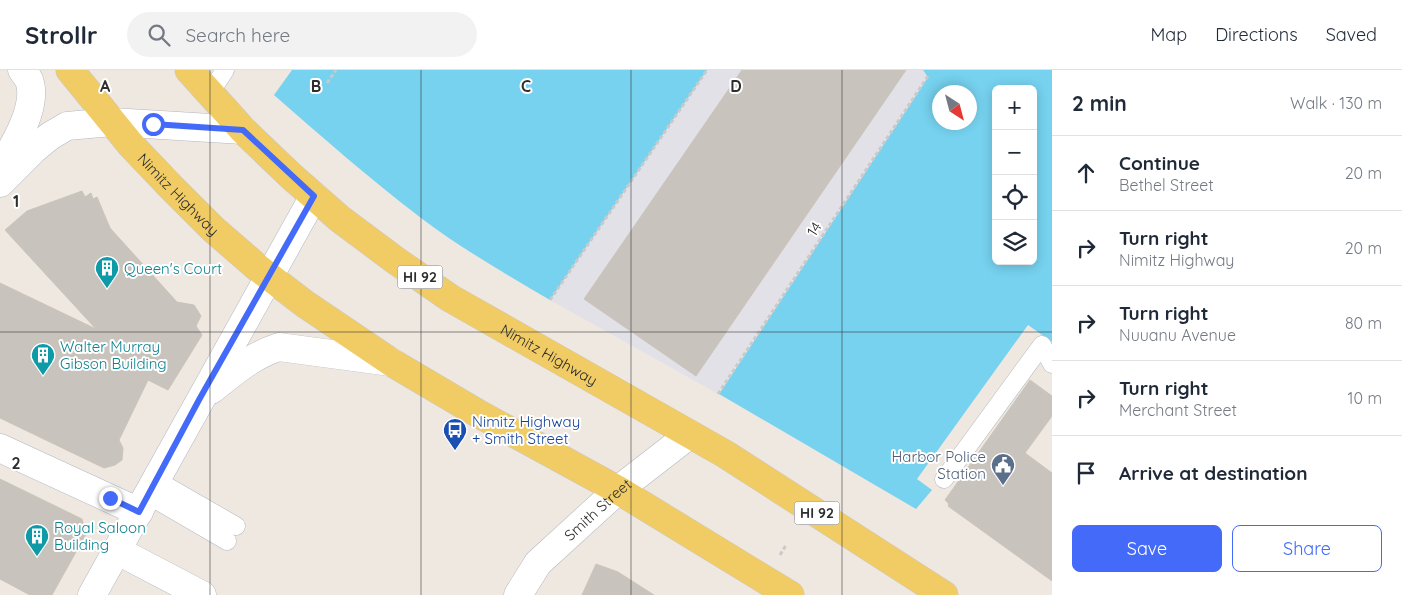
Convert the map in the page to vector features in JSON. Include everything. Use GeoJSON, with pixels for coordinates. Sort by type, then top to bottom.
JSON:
{"type":"FeatureCollection","features":[{"type":"Feature","properties":{"kind":"main road"},"geometry":{"type":"LineString","coordinates":[[0,169],[19,136],[27,116],[31,94],[28,79],[22,70]]}},
{"type":"Feature","properties":{"kind":"main road","name":"Nimitz Highway"},"geometry":{"type":"LineString","coordinates":[[70,70],[112,122],[170,187],[213,229],[305,304],[391,362],[479,414],[618,490],[790,595]]}},
{"type":"Feature","properties":{"kind":"main road","name":"Nimitz Highway"},"geometry":{"type":"LineString","coordinates":[[189,70],[243,130],[314,196],[340,219],[395,260],[450,298],[725,454],[944,595]]}},
{"type":"Feature","properties":{"kind":"main road"},"geometry":{"type":"LineString","coordinates":[[0,183],[33,150],[50,136],[67,126],[112,122],[243,130]]}},
{"type":"Feature","properties":{"kind":"main road"},"geometry":{"type":"LineString","coordinates":[[92,595],[314,196]]}},
{"type":"Feature","properties":{"kind":"main road"},"geometry":{"type":"LineString","coordinates":[[200,398],[250,359],[265,350],[279,347],[391,362]]}},
{"type":"Feature","properties":{"kind":"main road","name":"Smith Street"},"geometry":{"type":"LineString","coordinates":[[518,595],[538,563],[618,490],[689,435]]}},
{"type":"Feature","properties":{"kind":"main road"},"geometry":{"type":"LineString","coordinates":[[0,448],[148,495]]}},
{"type":"Feature","properties":{"kind":"main road"},"geometry":{"type":"LineString","coordinates":[[118,551],[202,595]]}},
{"type":"Feature","properties":{"kind":"lane"},"geometry":{"type":"LineString","coordinates":[[210,93],[225,70]]}},
{"type":"Feature","properties":{"kind":"lane"},"geometry":{"type":"LineString","coordinates":[[944,480],[1042,345],[1052,364]]}},
{"type":"Feature","properties":{"kind":"lane"},"geometry":{"type":"LineString","coordinates":[[148,495],[232,533]]}},
{"type":"Feature","properties":{"kind":"path"},"geometry":{"type":"LineString","coordinates":[[327,83],[336,70]]}},
{"type":"Feature","properties":{"kind":"path"},"geometry":{"type":"LineString","coordinates":[[550,300],[707,70]]}},
{"type":"Feature","properties":{"kind":"path","name":"14"},"geometry":{"type":"LineString","coordinates":[[718,394],[928,76]]}},
{"type":"Feature","properties":{"kind":"path"},"geometry":{"type":"LineString","coordinates":[[778,559],[786,545]]}},
{"type":"Feature","properties":{"kind":"shaded area"},"geometry":{"type":"Polygon","coordinates":[[[707,70],[923,70],[928,76],[718,394],[550,300],[707,70]]]}},
{"type":"Feature","properties":{"kind":"water"},"geometry":{"type":"Polygon","coordinates":[[[292,70],[707,70],[550,300],[468,251],[421,218],[274,95],[292,70]]]}},
{"type":"Feature","properties":{"kind":"water"},"geometry":{"type":"Polygon","coordinates":[[[923,70],[1052,70],[1052,342],[1028,325],[917,479],[932,490],[916,509],[719,394],[928,77],[923,70]]]}},
{"type":"Feature","properties":{"kind":"building"},"geometry":{"type":"Polygon","coordinates":[[[742,70],[906,70],[696,376],[584,299],[742,70]]]}},
{"type":"Feature","properties":{"kind":"building"},"geometry":{"type":"Polygon","coordinates":[[[82,191],[85,197],[91,193],[93,199],[97,197],[110,228],[177,302],[194,305],[201,316],[196,326],[202,335],[168,390],[148,380],[119,440],[123,448],[122,460],[115,465],[104,468],[0,418],[0,283],[96,329],[5,230],[27,211],[82,191]]]}},
{"type":"Feature","properties":{"kind":"building","name":"Harbor Police Station"},"geometry":{"type":"Polygon","coordinates":[[[1030,380],[1052,396],[1052,416],[1025,453],[1052,473],[1052,581],[948,506],[949,504],[945,500],[1030,380]]]}},
{"type":"Feature","properties":{"kind":"building","name":"Royal Saloon Building"},"geometry":{"type":"Polygon","coordinates":[[[0,479],[82,519],[86,534],[52,595],[30,595],[0,579],[0,479]]]}},
{"type":"Feature","properties":{"kind":"building"},"geometry":{"type":"Polygon","coordinates":[[[596,564],[618,572],[654,595],[582,595],[596,564]]]}},
{"type":"Feature","properties":{"kind":"place","name":"Queen's Court"},"geometry":{"type":"Point","coordinates":[107,289]}},
{"type":"Feature","properties":{"kind":"place","name":"Walter Murray Gibson Building"},"geometry":{"type":"Point","coordinates":[43,376]}},
{"type":"Feature","properties":{"kind":"place","name":"Nimitz Highway + Smith Street"},"geometry":{"type":"Point","coordinates":[455,451]}},
{"type":"Feature","properties":{"kind":"place","name":"Harbor Police Station"},"geometry":{"type":"Point","coordinates":[1003,486]}},
{"type":"Feature","properties":{"kind":"place","name":"Royal Saloon Building"},"geometry":{"type":"Point","coordinates":[37,557]}},
{"type":"Feature","properties":{"kind":"route"},"geometry":{"type":"LineString","coordinates":[[110,498],[139,512],[200,398],[314,196],[243,130],[153,124]]}}]}
